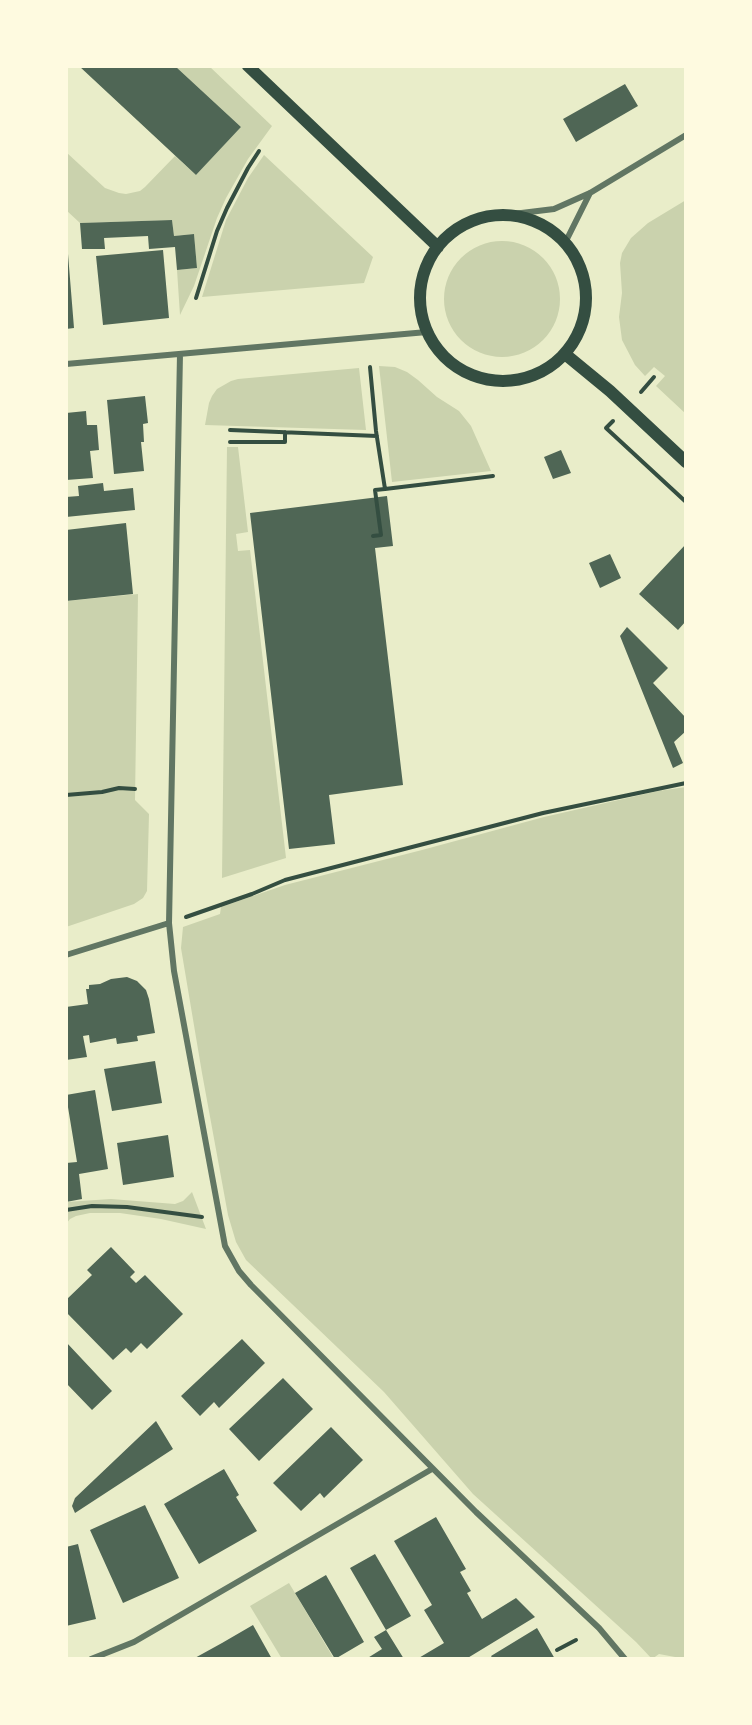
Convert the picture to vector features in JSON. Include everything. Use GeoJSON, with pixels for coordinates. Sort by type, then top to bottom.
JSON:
{"type":"FeatureCollection","features":[{"type":"Feature","properties":{"kind":"main road"},"geometry":{"type":"LineString","coordinates":[[248,66],[438,247]]}},
{"type":"Feature","properties":{"kind":"main road"},"geometry":{"type":"LineString","coordinates":[[505,215],[527,219],[548,228],[565,243],[579,263],[586,286],[585,311],[579,334],[565,354],[541,373],[512,381],[482,379],[459,369],[440,353],[427,332],[421,315],[420,297],[422,279],[428,262],[438,247],[452,233],[468,223],[486,217],[505,215]]}},
{"type":"Feature","properties":{"kind":"main road"},"geometry":{"type":"LineString","coordinates":[[565,354],[610,391],[686,462]]}},
{"type":"Feature","properties":{"kind":"street"},"geometry":{"type":"LineString","coordinates":[[505,215],[554,209],[590,193],[686,135]]}},
{"type":"Feature","properties":{"kind":"street"},"geometry":{"type":"LineString","coordinates":[[565,243],[590,193]]}},
{"type":"Feature","properties":{"kind":"street"},"geometry":{"type":"LineString","coordinates":[[66,364],[427,332]]}},
{"type":"Feature","properties":{"kind":"street"},"geometry":{"type":"LineString","coordinates":[[180,354],[169,923],[174,971],[225,1246],[239,1271],[251,1285],[432,1469],[599,1628],[626,1659]]}},
{"type":"Feature","properties":{"kind":"street"},"geometry":{"type":"LineString","coordinates":[[66,955],[169,923]]}},
{"type":"Feature","properties":{"kind":"street"},"geometry":{"type":"LineString","coordinates":[[91,1659],[134,1642],[432,1469]]}},
{"type":"Feature","properties":{"kind":"path"},"geometry":{"type":"LineString","coordinates":[[196,298],[227,208],[259,151]]}},
{"type":"Feature","properties":{"kind":"path"},"geometry":{"type":"LineString","coordinates":[[370,367],[385,489]]}},
{"type":"Feature","properties":{"kind":"path"},"geometry":{"type":"LineString","coordinates":[[231,430],[377,436]]}},
{"type":"Feature","properties":{"kind":"path"},"geometry":{"type":"LineString","coordinates":[[230,442],[285,442],[285,432]]}},
{"type":"Feature","properties":{"kind":"path"},"geometry":{"type":"LineString","coordinates":[[373,536],[381,535],[375,490],[493,476]]}},
{"type":"Feature","properties":{"kind":"path"},"geometry":{"type":"LineString","coordinates":[[169,923],[285,880],[543,813],[686,783]]}},
{"type":"Feature","properties":{"kind":"path"},"geometry":{"type":"LineString","coordinates":[[66,795],[119,788],[135,789]]}},
{"type":"Feature","properties":{"kind":"path"},"geometry":{"type":"LineString","coordinates":[[66,1210],[92,1206],[127,1207],[220,1220]]}},
{"type":"Feature","properties":{"kind":"path"},"geometry":{"type":"LineString","coordinates":[[557,1650],[576,1640]]}},
{"type":"Feature","properties":{"kind":"green space"},"geometry":{"type":"Polygon","coordinates":[[[175,66],[209,66],[272,126],[248,159],[226,198],[194,286],[180,315],[177,270],[197,268],[194,234],[174,236],[172,220],[80,223],[66,210],[66,152],[105,188],[126,194],[140,191],[175,156],[196,175],[241,127],[175,66]]]}},
{"type":"Feature","properties":{"kind":"green space"},"geometry":{"type":"Polygon","coordinates":[[[264,155],[373,257],[364,283],[202,297],[226,220],[248,178],[264,155]]]}},
{"type":"Feature","properties":{"kind":"green space"},"geometry":{"type":"Polygon","coordinates":[[[686,200],[686,414],[656,386],[665,376],[654,367],[645,376],[635,365],[622,340],[619,317],[622,293],[620,263],[622,253],[631,238],[648,223],[686,200]]]}},
{"type":"Feature","properties":{"kind":"green space"},"geometry":{"type":"Polygon","coordinates":[[[502,241],[524,246],[543,258],[555,277],[560,299],[555,321],[543,340],[524,352],[502,357],[480,352],[461,340],[449,321],[444,299],[449,277],[461,258],[480,246],[502,241]]]}},
{"type":"Feature","properties":{"kind":"green space"},"geometry":{"type":"Polygon","coordinates":[[[379,366],[395,367],[407,372],[437,397],[459,411],[471,426],[491,471],[392,482],[379,366]]]}},
{"type":"Feature","properties":{"kind":"green space"},"geometry":{"type":"Polygon","coordinates":[[[359,368],[366,430],[205,425],[212,396],[217,389],[231,381],[359,368]]]}},
{"type":"Feature","properties":{"kind":"green space"},"geometry":{"type":"Polygon","coordinates":[[[227,447],[238,447],[248,532],[236,534],[238,551],[250,550],[286,858],[222,878],[227,447]]]}},
{"type":"Feature","properties":{"kind":"green space"},"geometry":{"type":"Polygon","coordinates":[[[138,594],[135,800],[149,814],[147,891],[143,898],[134,904],[66,927],[66,601],[138,594]]]}},
{"type":"Feature","properties":{"kind":"green space"},"geometry":{"type":"Polygon","coordinates":[[[686,787],[686,1659],[659,1654],[652,1659],[473,1494],[384,1392],[246,1260],[236,1242],[228,1215],[181,948],[183,927],[220,914],[221,907],[285,885],[544,817],[658,791],[686,787]]]}},
{"type":"Feature","properties":{"kind":"green space"},"geometry":{"type":"Polygon","coordinates":[[[192,1192],[206,1229],[120,1213],[90,1213],[76,1216],[66,1224],[66,1202],[111,1199],[175,1204],[183,1201],[192,1192]]]}},
{"type":"Feature","properties":{"kind":"green space"},"geometry":{"type":"Polygon","coordinates":[[[289,1583],[334,1659],[282,1659],[250,1606],[289,1583]]]}},
{"type":"Feature","properties":{"kind":"building"},"geometry":{"type":"Polygon","coordinates":[[[79,66],[175,66],[241,127],[196,175],[79,66]]]}},
{"type":"Feature","properties":{"kind":"building"},"geometry":{"type":"Polygon","coordinates":[[[625,84],[638,106],[576,142],[563,119],[625,84]]]}},
{"type":"Feature","properties":{"kind":"building"},"geometry":{"type":"Polygon","coordinates":[[[172,220],[174,236],[194,234],[197,268],[177,270],[175,247],[149,249],[148,236],[104,238],[105,249],[82,249],[80,223],[172,220]]]}},
{"type":"Feature","properties":{"kind":"building"},"geometry":{"type":"Polygon","coordinates":[[[163,250],[169,318],[103,325],[96,256],[163,250]]]}},
{"type":"Feature","properties":{"kind":"building"},"geometry":{"type":"Polygon","coordinates":[[[66,254],[68,254],[74,328],[66,329],[66,254]]]}},
{"type":"Feature","properties":{"kind":"building"},"geometry":{"type":"Polygon","coordinates":[[[145,396],[148,423],[143,424],[144,442],[141,442],[144,471],[114,474],[107,400],[145,396]]]}},
{"type":"Feature","properties":{"kind":"building"},"geometry":{"type":"Polygon","coordinates":[[[86,411],[87,425],[97,425],[99,450],[90,451],[93,478],[66,480],[66,413],[86,411]]]}},
{"type":"Feature","properties":{"kind":"building"},"geometry":{"type":"Polygon","coordinates":[[[561,450],[571,473],[553,479],[544,457],[561,450]]]}},
{"type":"Feature","properties":{"kind":"building"},"geometry":{"type":"Polygon","coordinates":[[[103,483],[104,491],[133,488],[135,510],[66,517],[66,497],[79,496],[78,486],[103,483]]]}},
{"type":"Feature","properties":{"kind":"building"},"geometry":{"type":"Polygon","coordinates":[[[387,496],[393,546],[375,548],[403,785],[329,795],[335,844],[289,849],[250,513],[387,496]]]}},
{"type":"Feature","properties":{"kind":"building"},"geometry":{"type":"Polygon","coordinates":[[[126,523],[133,594],[66,601],[66,530],[126,523]]]}},
{"type":"Feature","properties":{"kind":"building"},"geometry":{"type":"Polygon","coordinates":[[[686,544],[686,621],[678,630],[639,594],[686,544]]]}},
{"type":"Feature","properties":{"kind":"building"},"geometry":{"type":"Polygon","coordinates":[[[610,554],[621,578],[600,588],[589,563],[610,554]]]}},
{"type":"Feature","properties":{"kind":"building"},"geometry":{"type":"Polygon","coordinates":[[[627,627],[668,668],[653,683],[686,718],[686,731],[674,742],[683,763],[673,768],[620,636],[627,627]]]}},
{"type":"Feature","properties":{"kind":"building"},"geometry":{"type":"Polygon","coordinates":[[[127,977],[137,981],[146,990],[155,1033],[137,1036],[138,1041],[117,1044],[116,1038],[90,1043],[89,1035],[83,1036],[87,1057],[66,1060],[66,1007],[88,1004],[86,989],[89,989],[89,985],[127,977]]]}},
{"type":"Feature","properties":{"kind":"building"},"geometry":{"type":"Polygon","coordinates":[[[155,1061],[162,1103],[112,1111],[104,1069],[155,1061]]]}},
{"type":"Feature","properties":{"kind":"building"},"geometry":{"type":"Polygon","coordinates":[[[95,1090],[108,1169],[79,1174],[82,1199],[66,1202],[66,1163],[77,1162],[66,1095],[95,1090]]]}},
{"type":"Feature","properties":{"kind":"building"},"geometry":{"type":"Polygon","coordinates":[[[168,1135],[174,1177],[123,1185],[117,1143],[168,1135]]]}},
{"type":"Feature","properties":{"kind":"building"},"geometry":{"type":"Polygon","coordinates":[[[111,1247],[135,1272],[130,1277],[136,1283],[145,1275],[183,1314],[147,1349],[141,1343],[131,1353],[126,1348],[113,1360],[66,1312],[66,1300],[92,1275],[87,1270],[111,1247]]]}},
{"type":"Feature","properties":{"kind":"building"},"geometry":{"type":"Polygon","coordinates":[[[242,1339],[265,1363],[219,1408],[214,1402],[200,1416],[181,1396],[242,1339]]]}},
{"type":"Feature","properties":{"kind":"building"},"geometry":{"type":"Polygon","coordinates":[[[66,1342],[112,1391],[92,1410],[66,1383],[66,1342]]]}},
{"type":"Feature","properties":{"kind":"building"},"geometry":{"type":"Polygon","coordinates":[[[283,1378],[313,1409],[259,1461],[229,1429],[283,1378]]]}},
{"type":"Feature","properties":{"kind":"building"},"geometry":{"type":"Polygon","coordinates":[[[156,1421],[173,1449],[75,1513],[72,1506],[75,1498],[156,1421]]]}},
{"type":"Feature","properties":{"kind":"building"},"geometry":{"type":"Polygon","coordinates":[[[331,1427],[363,1460],[324,1498],[320,1493],[301,1511],[273,1483],[331,1427]]]}},
{"type":"Feature","properties":{"kind":"building"},"geometry":{"type":"Polygon","coordinates":[[[224,1469],[239,1495],[236,1497],[257,1531],[199,1564],[164,1504],[224,1469]]]}},
{"type":"Feature","properties":{"kind":"building"},"geometry":{"type":"Polygon","coordinates":[[[145,1505],[179,1578],[123,1603],[90,1530],[145,1505]]]}},
{"type":"Feature","properties":{"kind":"building"},"geometry":{"type":"Polygon","coordinates":[[[436,1517],[466,1569],[460,1572],[471,1591],[467,1593],[482,1619],[516,1598],[535,1617],[466,1659],[417,1659],[444,1643],[424,1610],[432,1605],[394,1541],[436,1517]]]}},
{"type":"Feature","properties":{"kind":"building"},"geometry":{"type":"Polygon","coordinates":[[[78,1544],[96,1619],[66,1626],[66,1547],[78,1544]]]}},
{"type":"Feature","properties":{"kind":"building"},"geometry":{"type":"Polygon","coordinates":[[[375,1554],[411,1616],[386,1630],[350,1568],[375,1554]]]}},
{"type":"Feature","properties":{"kind":"building"},"geometry":{"type":"Polygon","coordinates":[[[326,1575],[364,1642],[335,1659],[295,1593],[326,1575]]]}},
{"type":"Feature","properties":{"kind":"building"},"geometry":{"type":"Polygon","coordinates":[[[253,1625],[272,1659],[193,1659],[222,1643],[253,1625]]]}},
{"type":"Feature","properties":{"kind":"building"},"geometry":{"type":"Polygon","coordinates":[[[537,1628],[555,1659],[493,1659],[491,1656],[537,1628]]]}},
{"type":"Feature","properties":{"kind":"building"},"geometry":{"type":"Polygon","coordinates":[[[386,1630],[404,1659],[366,1659],[382,1649],[374,1637],[386,1630]]]}}]}
